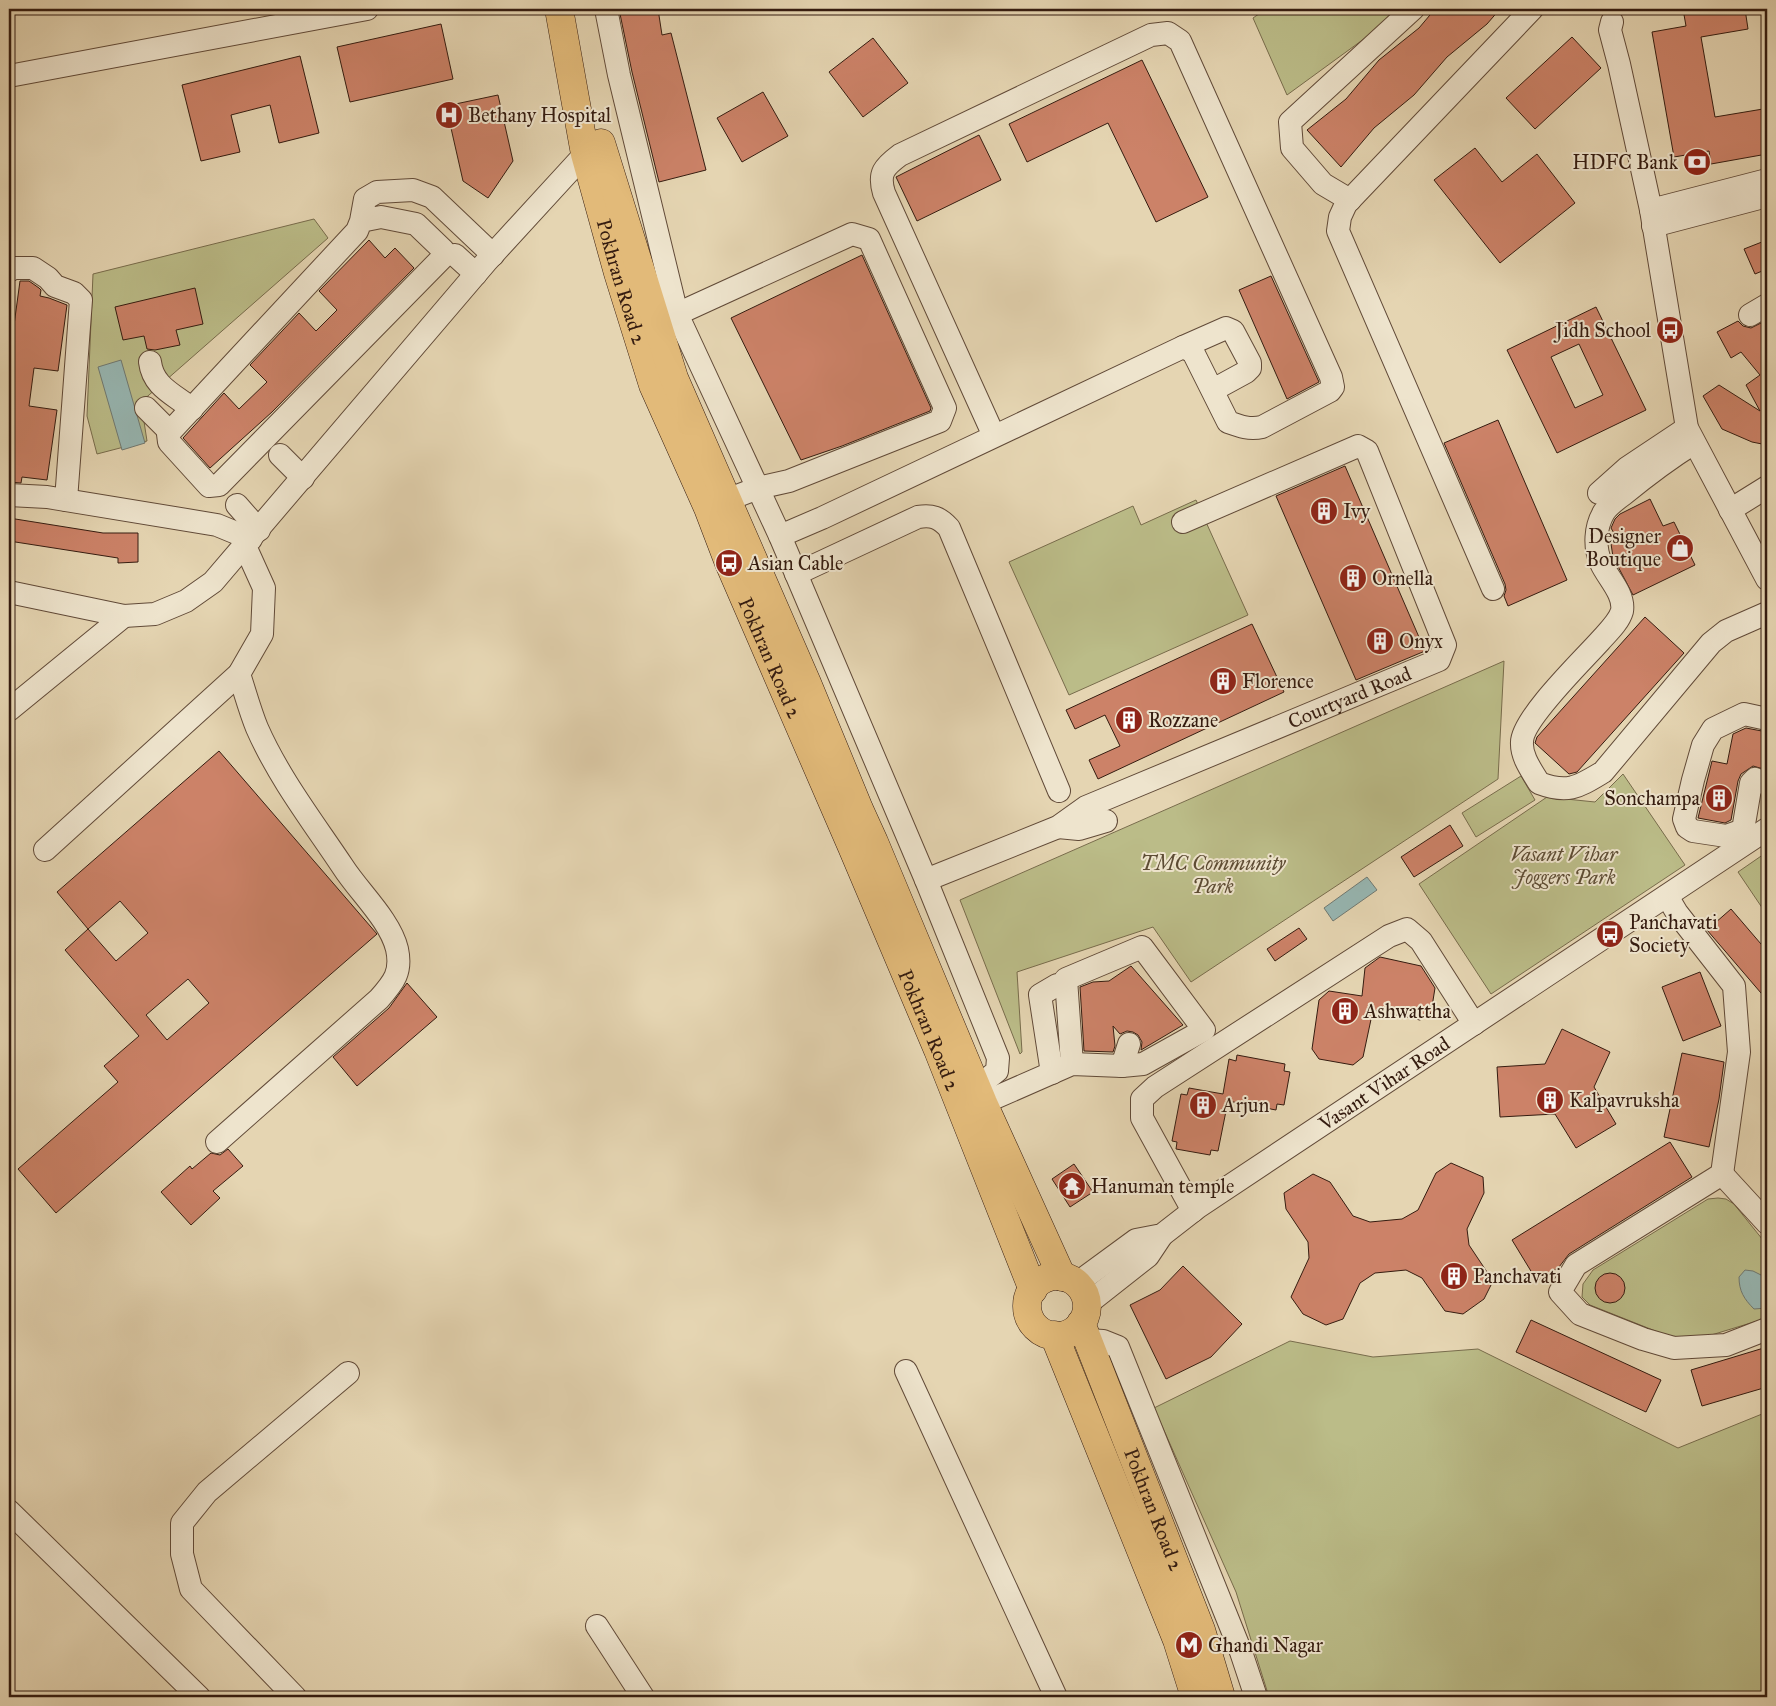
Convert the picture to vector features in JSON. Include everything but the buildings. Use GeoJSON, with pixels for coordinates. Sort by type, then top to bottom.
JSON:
{"type":"FeatureCollection","features":[{"type":"Feature","properties":{"kind":"main road","name":"Pokhran Road 2"},"geometry":{"type":"LineString","coordinates":[[559,9],[594,152],[718,504],[733,572],[938,1050],[1033,1290]]}},
{"type":"Feature","properties":{"kind":"main road","name":"Pokhran Road 2"},"geometry":{"type":"LineString","coordinates":[[577,9],[594,152]]}},
{"type":"Feature","properties":{"kind":"main road","name":"Pokhran Road 2"},"geometry":{"type":"LineString","coordinates":[[718,504],[807,683],[980,1095],[1079,1306],[1201,1630],[1221,1697]]}},
{"type":"Feature","properties":{"kind":"main road"},"geometry":{"type":"LineString","coordinates":[[1055,1276],[1079,1306],[1070,1333],[1047,1334],[1037,1328],[1030,1318],[1027,1308],[1029,1296],[1033,1290],[1044,1279],[1055,1276]]}},
{"type":"Feature","properties":{"kind":"main road","name":"Pokhran Road 2"},"geometry":{"type":"LineString","coordinates":[[1054,1335],[1177,1640],[1195,1697]]}},
{"type":"Feature","properties":{"kind":"street"},"geometry":{"type":"LineString","coordinates":[[9,76],[367,9]]}},
{"type":"Feature","properties":{"kind":"street"},"geometry":{"type":"LineString","coordinates":[[606,9],[619,75],[677,314],[780,536],[926,880],[998,1058],[997,1070],[980,1095]]}},
{"type":"Feature","properties":{"kind":"street"},"geometry":{"type":"LineString","coordinates":[[1350,200],[1323,184],[1292,148],[1290,122],[1413,9]]}},
{"type":"Feature","properties":{"kind":"street"},"geometry":{"type":"LineString","coordinates":[[1493,589],[1338,231],[1340,217],[1346,204],[1532,9]]}},
{"type":"Feature","properties":{"kind":"street"},"geometry":{"type":"LineString","coordinates":[[1610,15],[1616,29],[1656,217],[1696,421],[1767,579]]}},
{"type":"Feature","properties":{"kind":"street"},"geometry":{"type":"LineString","coordinates":[[994,436],[884,193],[880,181],[882,171],[900,155],[1150,35],[1168,33],[1180,42],[1333,382],[1333,387],[1330,391],[1262,426],[1253,429],[1240,427],[1228,422],[1223,415],[1213,390],[1193,352],[1183,347]]}},
{"type":"Feature","properties":{"kind":"street"},"geometry":{"type":"LineString","coordinates":[[9,592],[124,616],[155,614],[186,601],[213,582],[485,264],[594,152]]}},
{"type":"Feature","properties":{"kind":"street"},"geometry":{"type":"LineString","coordinates":[[1656,217],[1767,180]]}},
{"type":"Feature","properties":{"kind":"street"},"geometry":{"type":"LineString","coordinates":[[1656,217],[1767,196]]}},
{"type":"Feature","properties":{"kind":"street"},"geometry":{"type":"LineString","coordinates":[[363,210],[406,198],[416,200],[427,207],[485,264]]}},
{"type":"Feature","properties":{"kind":"street"},"geometry":{"type":"LineString","coordinates":[[363,210],[381,217],[416,224],[443,250],[442,258],[219,485],[209,486],[169,442],[168,434],[191,399],[279,316],[357,231],[363,210]]}},
{"type":"Feature","properties":{"kind":"street"},"geometry":{"type":"LineString","coordinates":[[1656,217],[1690,435],[1767,554]]}},
{"type":"Feature","properties":{"kind":"street"},"geometry":{"type":"LineString","coordinates":[[677,314],[852,234],[869,239],[945,408],[940,421],[789,481],[758,488],[718,504]]}},
{"type":"Feature","properties":{"kind":"street"},"geometry":{"type":"LineString","coordinates":[[456,255],[485,264]]}},
{"type":"Feature","properties":{"kind":"street"},"geometry":{"type":"LineString","coordinates":[[9,271],[13,268],[34,268],[48,278],[55,286],[74,293],[81,300],[66,500]]}},
{"type":"Feature","properties":{"kind":"street"},"geometry":{"type":"LineString","coordinates":[[780,536],[1226,328],[1232,331],[1250,363],[1250,368],[1213,390]]}},
{"type":"Feature","properties":{"kind":"street"},"geometry":{"type":"LineString","coordinates":[[150,362],[152,373],[164,389],[191,399]]}},
{"type":"Feature","properties":{"kind":"street"},"geometry":{"type":"LineString","coordinates":[[146,408],[170,432]]}},
{"type":"Feature","properties":{"kind":"street"},"geometry":{"type":"LineString","coordinates":[[1599,493],[1627,468],[1690,435]]}},
{"type":"Feature","properties":{"kind":"street"},"geometry":{"type":"LineString","coordinates":[[1690,435],[1605,511],[1596,536],[1598,553],[1601,563],[1620,596],[1622,611],[1610,630],[1536,712],[1525,730],[1522,742],[1525,758],[1539,783],[1552,788],[1568,789],[1580,786],[1603,772],[1711,643],[1726,631],[1767,613]]}},
{"type":"Feature","properties":{"kind":"street","name":"Courtyard Road"},"geometry":{"type":"LineString","coordinates":[[926,880],[1058,827],[1086,807],[1439,660],[1445,645],[1367,451],[1358,446],[1183,522]]}},
{"type":"Feature","properties":{"kind":"street"},"geometry":{"type":"LineString","coordinates":[[280,455],[303,478]]}},
{"type":"Feature","properties":{"kind":"street"},"geometry":{"type":"LineString","coordinates":[[1735,506],[1767,487]]}},
{"type":"Feature","properties":{"kind":"street"},"geometry":{"type":"LineString","coordinates":[[9,495],[47,497],[217,526],[252,538]]}},
{"type":"Feature","properties":{"kind":"street"},"geometry":{"type":"LineString","coordinates":[[45,850],[239,674],[262,634],[264,588],[252,538],[237,505]]}},
{"type":"Feature","properties":{"kind":"street"},"geometry":{"type":"LineString","coordinates":[[796,574],[918,517],[929,516],[941,519],[949,528],[1060,790]]}},
{"type":"Feature","properties":{"kind":"street"},"geometry":{"type":"LineString","coordinates":[[9,710],[124,616]]}},
{"type":"Feature","properties":{"kind":"street"},"geometry":{"type":"LineString","coordinates":[[217,1142],[379,999],[393,984],[400,966],[396,947],[384,921],[352,880],[285,782],[258,728],[239,674]]}},
{"type":"Feature","properties":{"kind":"street"},"geometry":{"type":"LineString","coordinates":[[1767,719],[1744,714],[1713,729],[1703,745],[1693,780],[1684,819],[1687,827],[1693,831],[1726,836],[1743,830],[1751,783],[1755,779],[1767,784]]}},
{"type":"Feature","properties":{"kind":"street"},"geometry":{"type":"LineString","coordinates":[[1058,827],[1079,829],[1106,821]]}},
{"type":"Feature","properties":{"kind":"street","name":"Vasant Vihar Road"},"geometry":{"type":"LineString","coordinates":[[1079,1306],[1136,1240],[1162,1236],[1193,1211],[1767,829]]}},
{"type":"Feature","properties":{"kind":"street"},"geometry":{"type":"LineString","coordinates":[[1667,896],[1677,913],[1734,986],[1739,1052],[1722,1174]]}},
{"type":"Feature","properties":{"kind":"street"},"geometry":{"type":"LineString","coordinates":[[1193,1211],[1142,1118],[1142,1099],[1155,1087],[1389,936],[1407,928],[1421,942],[1474,1024]]}},
{"type":"Feature","properties":{"kind":"street"},"geometry":{"type":"LineString","coordinates":[[980,1095],[1012,1092],[1028,1082],[1062,1068],[1143,1064],[1204,1030],[1142,947],[1066,979],[1062,1068]]}},
{"type":"Feature","properties":{"kind":"street"},"geometry":{"type":"LineString","coordinates":[[1057,985],[1040,995],[1062,1068]]}},
{"type":"Feature","properties":{"kind":"street"},"geometry":{"type":"LineString","coordinates":[[1122,1066],[1129,1044]]}},
{"type":"Feature","properties":{"kind":"street"},"geometry":{"type":"LineString","coordinates":[[1722,1174],[1767,1223]]}},
{"type":"Feature","properties":{"kind":"street"},"geometry":{"type":"LineString","coordinates":[[1722,1174],[1576,1265],[1560,1292],[1580,1314],[1643,1339],[1674,1348],[1726,1345],[1767,1329]]}},
{"type":"Feature","properties":{"kind":"street"},"geometry":{"type":"LineString","coordinates":[[1079,1306],[1103,1341],[1118,1348],[1241,1652],[1256,1697]]}},
{"type":"Feature","properties":{"kind":"street"},"geometry":{"type":"LineString","coordinates":[[906,1371],[1056,1697]]}},
{"type":"Feature","properties":{"kind":"street"},"geometry":{"type":"LineString","coordinates":[[295,1697],[191,1588],[182,1554],[182,1523],[207,1492],[348,1373]]}},
{"type":"Feature","properties":{"kind":"street"},"geometry":{"type":"LineString","coordinates":[[9,1511],[199,1697]]}},
{"type":"Feature","properties":{"kind":"street"},"geometry":{"type":"LineString","coordinates":[[597,1626],[642,1697]]}},
{"type":"Feature","properties":{"kind":"green space"},"geometry":{"type":"Polygon","coordinates":[[[1266,9],[1405,9],[1287,95],[1253,18],[1266,9]]]}},
{"type":"Feature","properties":{"kind":"green space"},"geometry":{"type":"Polygon","coordinates":[[[314,219],[328,238],[141,402],[147,441],[97,454],[87,416],[93,274],[314,219]]]}},
{"type":"Feature","properties":{"kind":"green space"},"geometry":{"type":"Polygon","coordinates":[[[1196,500],[1248,615],[1069,695],[1009,562],[1133,506],[1141,525],[1196,500]]]}},
{"type":"Feature","properties":{"kind":"green space","name":"TMC Community Park"},"geometry":{"type":"Polygon","coordinates":[[[1504,661],[1498,779],[1191,982],[1153,927],[1017,972],[1022,1052],[1020,1054],[960,900],[1504,661]]]}},
{"type":"Feature","properties":{"kind":"green space","name":"Vasant Vihar Joggers Park"},"geometry":{"type":"Polygon","coordinates":[[[1623,774],[1685,865],[1491,994],[1419,884],[1547,797],[1595,802],[1623,774]]]}},
{"type":"Feature","properties":{"kind":"green space"},"geometry":{"type":"Polygon","coordinates":[[[1521,776],[1535,800],[1476,837],[1462,813],[1521,776]]]}},
{"type":"Feature","properties":{"kind":"green space"},"geometry":{"type":"Polygon","coordinates":[[[1767,852],[1767,915],[1738,872],[1767,852]]]}},
{"type":"Feature","properties":{"kind":"green space"},"geometry":{"type":"Polygon","coordinates":[[[1708,1199],[1726,1199],[1734,1204],[1767,1245],[1767,1318],[1695,1340],[1673,1338],[1590,1305],[1582,1297],[1583,1284],[1593,1270],[1708,1199]]]}},
{"type":"Feature","properties":{"kind":"green space"},"geometry":{"type":"Polygon","coordinates":[[[1290,1341],[1373,1357],[1478,1349],[1678,1448],[1767,1412],[1767,1690],[1762,1697],[1269,1697],[1236,1592],[1154,1408],[1290,1341]]]}},
{"type":"Feature","properties":{"kind":"water"},"geometry":{"type":"Polygon","coordinates":[[[121,360],[145,443],[122,450],[98,367],[121,360]]]}},
{"type":"Feature","properties":{"kind":"water"},"geometry":{"type":"Polygon","coordinates":[[[1367,877],[1377,890],[1333,921],[1324,908],[1367,877]]]}},
{"type":"Feature","properties":{"kind":"water"},"geometry":{"type":"Polygon","coordinates":[[[1745,1270],[1753,1271],[1767,1278],[1767,1308],[1754,1309],[1745,1298],[1741,1291],[1739,1277],[1745,1270]]]}},
{"type":"Feature","properties":{"kind":"place","name":"Bethany Hospital"},"geometry":{"type":"Point","coordinates":[449,115]}},
{"type":"Feature","properties":{"kind":"place","name":"HDFC Bank"},"geometry":{"type":"Point","coordinates":[1697,162]}},
{"type":"Feature","properties":{"kind":"place","name":"Jidh School"},"geometry":{"type":"Point","coordinates":[1670,330]}},
{"type":"Feature","properties":{"kind":"place","name":"Ivy"},"geometry":{"type":"Point","coordinates":[1324,511]}},
{"type":"Feature","properties":{"kind":"place","name":"Designer Boutique"},"geometry":{"type":"Point","coordinates":[1680,548]}},
{"type":"Feature","properties":{"kind":"place","name":"Asian Cable"},"geometry":{"type":"Point","coordinates":[729,563]}},
{"type":"Feature","properties":{"kind":"place","name":"Ornella"},"geometry":{"type":"Point","coordinates":[1353,578]}},
{"type":"Feature","properties":{"kind":"place","name":"Onyx"},"geometry":{"type":"Point","coordinates":[1380,641]}},
{"type":"Feature","properties":{"kind":"place","name":"Florence"},"geometry":{"type":"Point","coordinates":[1223,681]}},
{"type":"Feature","properties":{"kind":"place","name":"Rozzane"},"geometry":{"type":"Point","coordinates":[1129,720]}},
{"type":"Feature","properties":{"kind":"place","name":"Sonchampa"},"geometry":{"type":"Point","coordinates":[1719,798]}},
{"type":"Feature","properties":{"kind":"place","name":"Panchavati Society"},"geometry":{"type":"Point","coordinates":[1610,934]}},
{"type":"Feature","properties":{"kind":"place","name":"Ashwattha"},"geometry":{"type":"Point","coordinates":[1345,1011]}},
{"type":"Feature","properties":{"kind":"place","name":"Kalpavruksha"},"geometry":{"type":"Point","coordinates":[1550,1100]}},
{"type":"Feature","properties":{"kind":"place","name":"Arjun"},"geometry":{"type":"Point","coordinates":[1203,1105]}},
{"type":"Feature","properties":{"kind":"place","name":"Hanuman temple"},"geometry":{"type":"Point","coordinates":[1072,1186]}},
{"type":"Feature","properties":{"kind":"place","name":"Panchavati"},"geometry":{"type":"Point","coordinates":[1454,1276]}},
{"type":"Feature","properties":{"kind":"place","name":"Ghandi Nagar"},"geometry":{"type":"Point","coordinates":[1189,1645]}}]}
